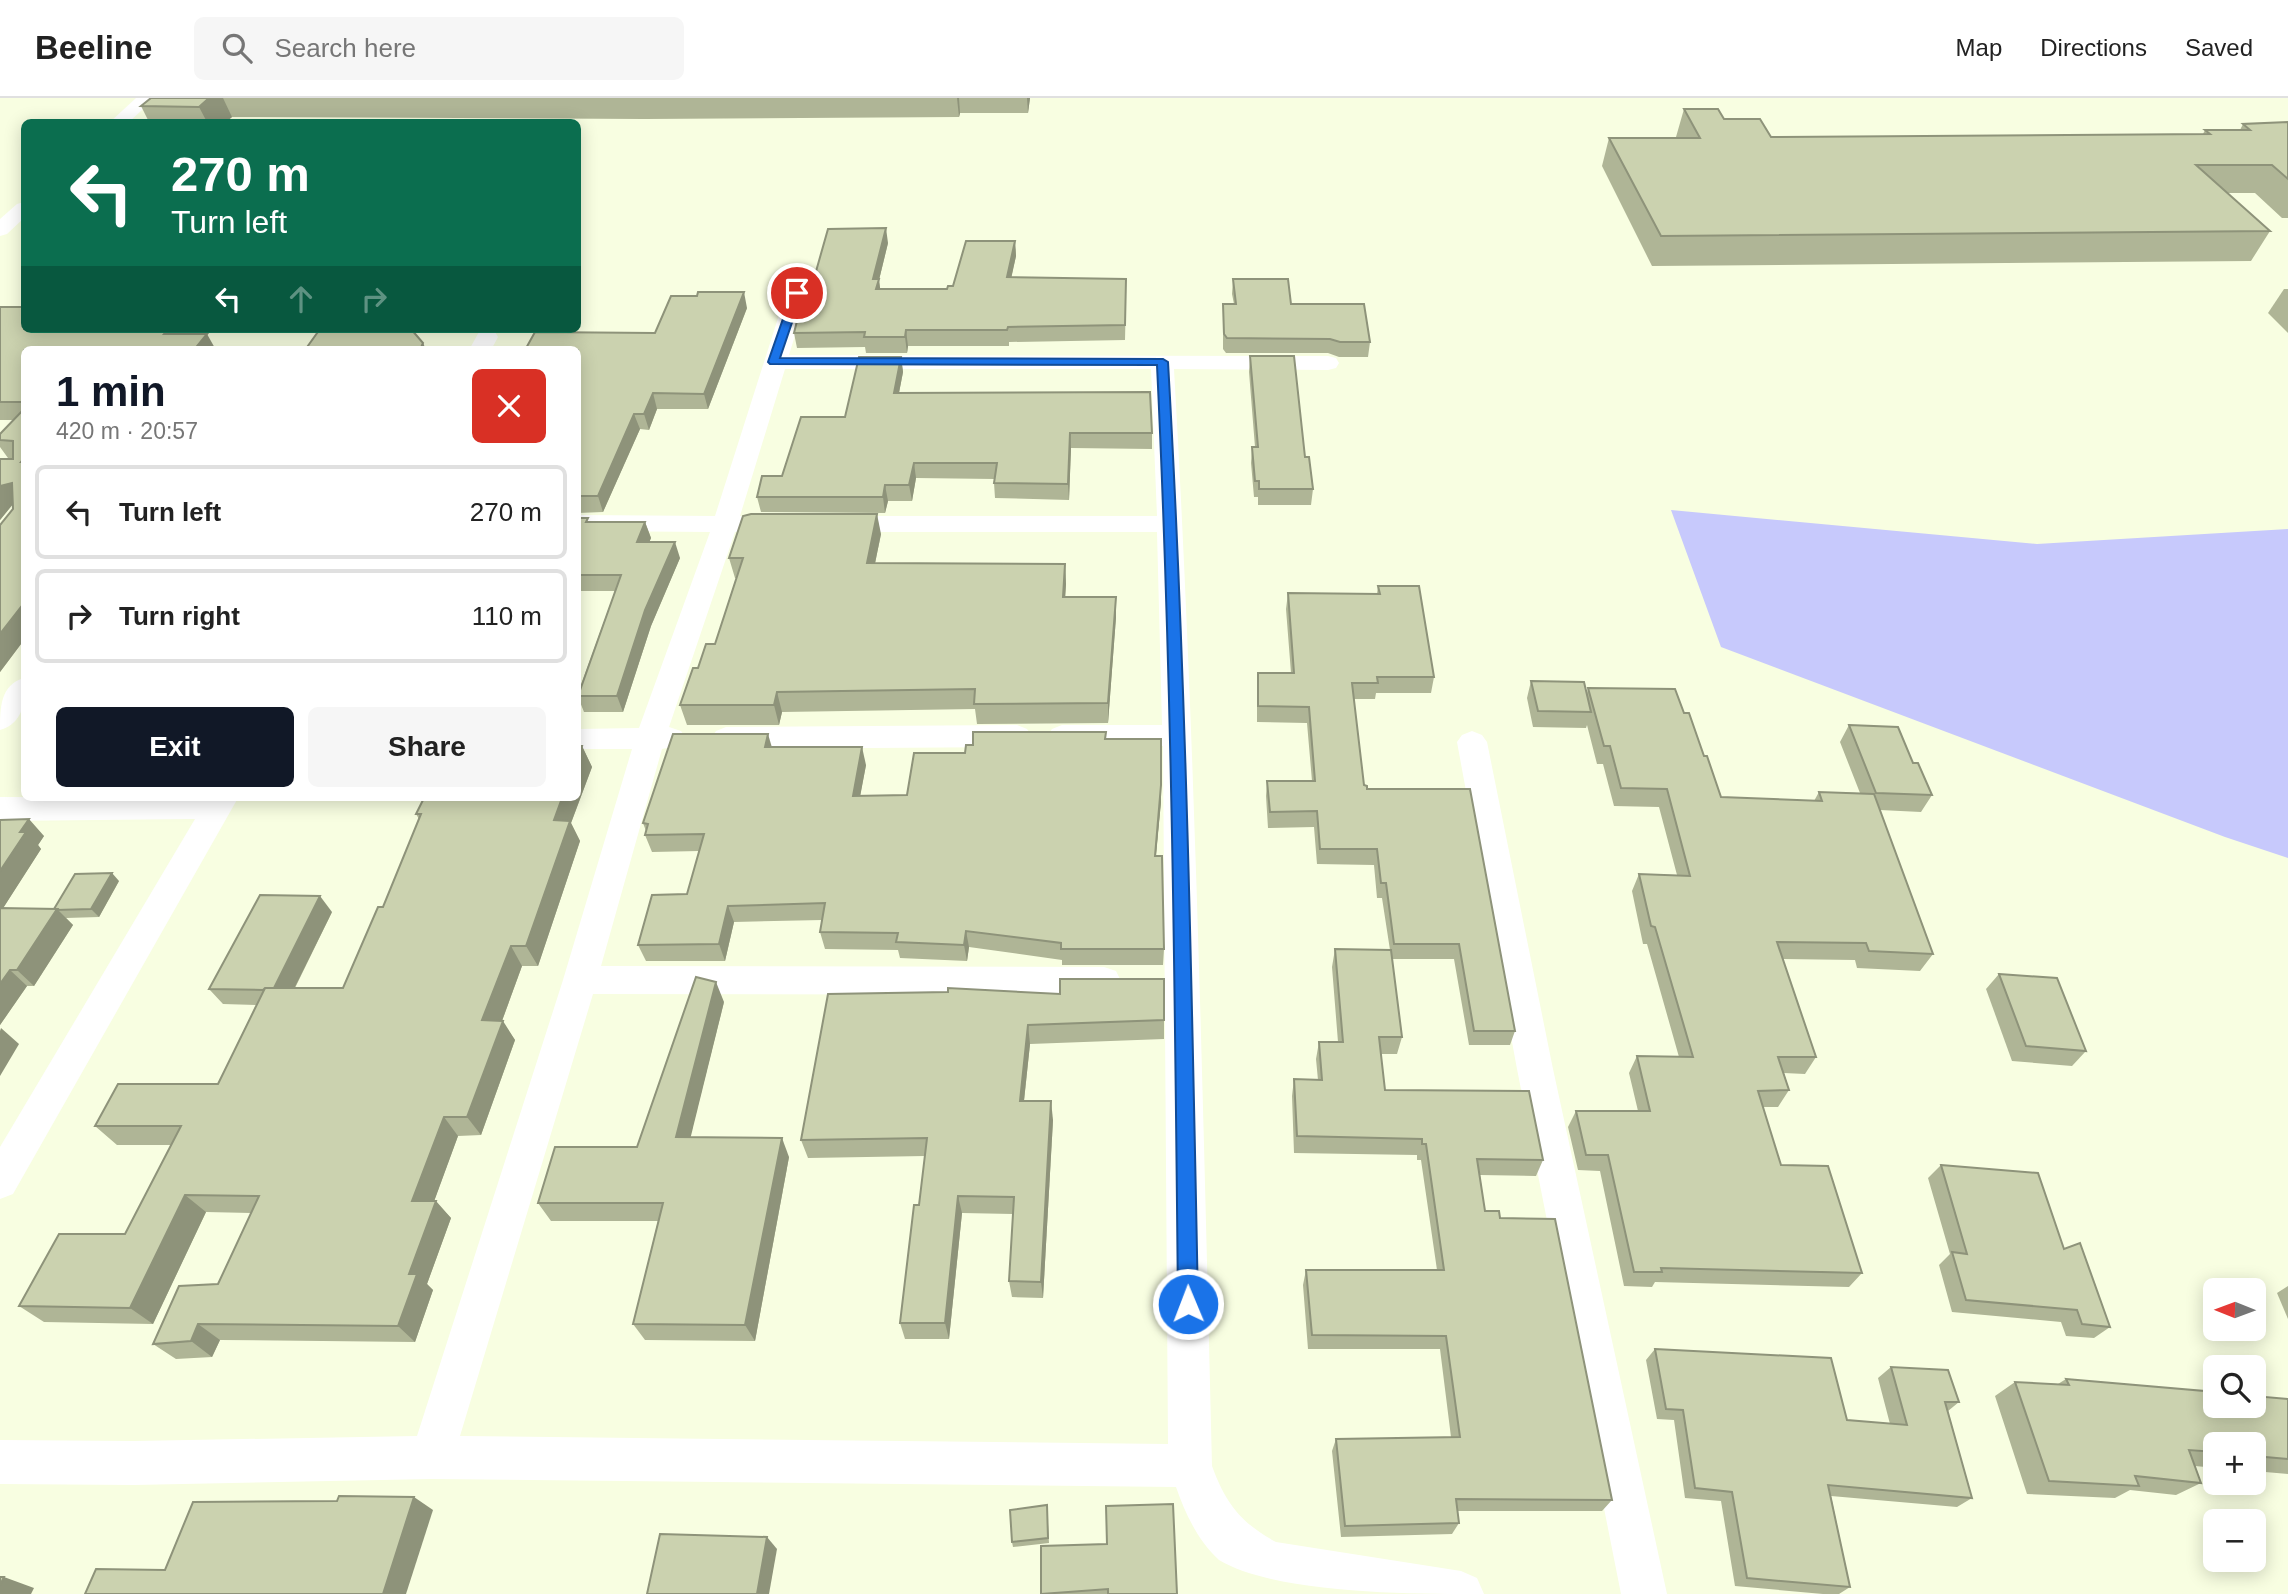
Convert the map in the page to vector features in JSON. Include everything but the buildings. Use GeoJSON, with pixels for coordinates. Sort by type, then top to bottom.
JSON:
{"type":"FeatureCollection","features":[{"type":"Feature","properties":{"kind":"street"},"geometry":{"type":"LineString","coordinates":[[122,119],[146,98]]}},
{"type":"Feature","properties":{"kind":"street"},"geometry":{"type":"LineString","coordinates":[[0,230],[21,211]]}},
{"type":"Feature","properties":{"kind":"street"},"geometry":{"type":"LineString","coordinates":[[432,1457],[580,980],[650,738],[725,524],[797,293]]}},
{"type":"Feature","properties":{"kind":"street"},"geometry":{"type":"LineString","coordinates":[[774,362],[1328,363]]}},
{"type":"Feature","properties":{"kind":"street"},"geometry":{"type":"LineString","coordinates":[[1163,362],[1177,735],[1156,982],[1190,1466],[1205,1507],[1235,1544],[1270,1564],[1461,1594]]}},
{"type":"Feature","properties":{"kind":"street"},"geometry":{"type":"LineString","coordinates":[[581,523],[766,524]]}},
{"type":"Feature","properties":{"kind":"street"},"geometry":{"type":"LineString","coordinates":[[808,524],[1171,524]]}},
{"type":"Feature","properties":{"kind":"street"},"geometry":{"type":"LineString","coordinates":[[0,720],[21,692]]}},
{"type":"Feature","properties":{"kind":"street"},"geometry":{"type":"LineString","coordinates":[[581,739],[1177,735]]}},
{"type":"Feature","properties":{"kind":"street"},"geometry":{"type":"LineString","coordinates":[[1472,742],[1535,1069],[1644,1594]]}},
{"type":"Feature","properties":{"kind":"street"},"geometry":{"type":"LineString","coordinates":[[0,809],[220,803]]}},
{"type":"Feature","properties":{"kind":"street"},"geometry":{"type":"LineString","coordinates":[[0,1182],[220,803]]}},
{"type":"Feature","properties":{"kind":"street"},"geometry":{"type":"LineString","coordinates":[[580,980],[1156,982]]}},
{"type":"Feature","properties":{"kind":"street"},"geometry":{"type":"LineString","coordinates":[[0,1462],[134,1463],[432,1457],[1190,1466]]}},
{"type":"Feature","properties":{"kind":"shaded area"},"geometry":{"type":"Polygon","coordinates":[[[1671,510],[2037,544],[2288,529],[2288,858],[2225,837],[1721,647],[1671,510]]]}},
{"type":"Feature","properties":{"kind":"route"},"geometry":{"type":"LineString","coordinates":[[797,293],[774,362],[1163,362],[1171,524],[1183,954],[1188,1304]]}}]}
